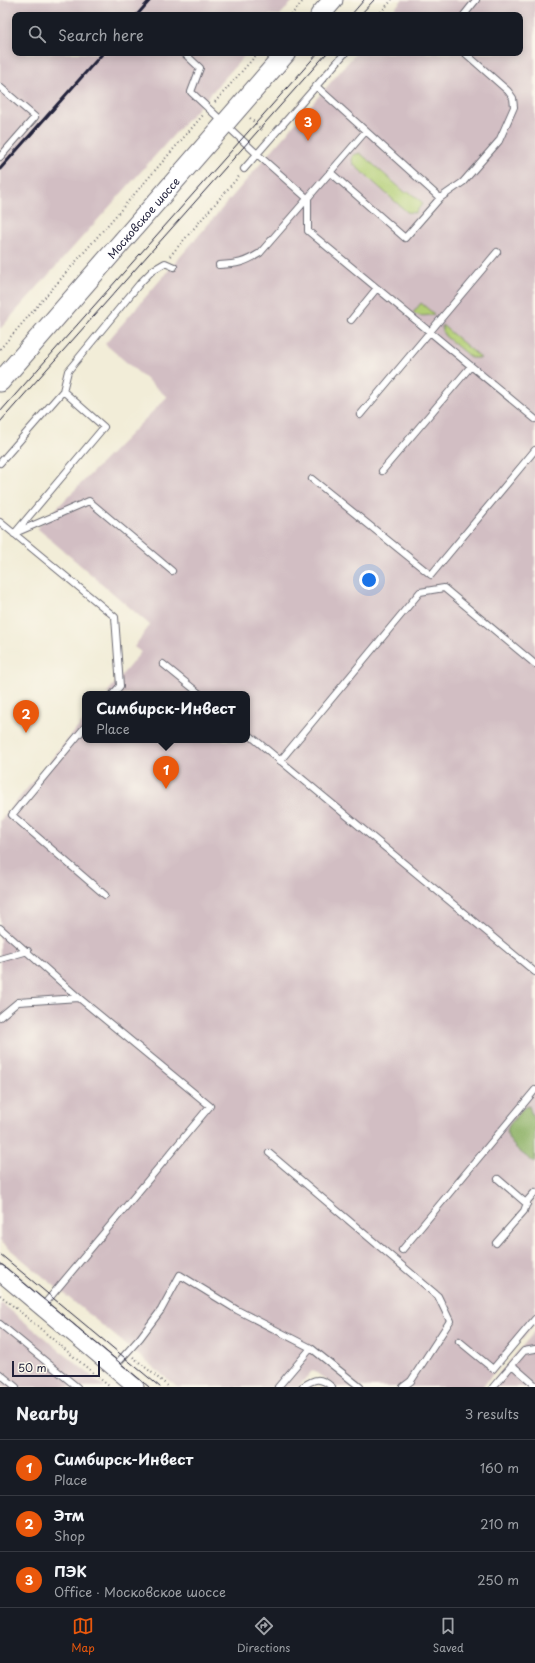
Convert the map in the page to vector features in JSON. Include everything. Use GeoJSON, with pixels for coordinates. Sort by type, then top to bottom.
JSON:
{"type":"FeatureCollection","features":[{"type":"Feature","properties":{"kind":"main road"},"geometry":{"type":"LineString","coordinates":[[323,12],[333,0]]}},
{"type":"Feature","properties":{"kind":"main road","name":"Московское шоссе"},"geometry":{"type":"LineString","coordinates":[[0,382],[283,56]]}},
{"type":"Feature","properties":{"kind":"street"},"geometry":{"type":"LineString","coordinates":[[0,1274],[136,1387]]}},
{"type":"Feature","properties":{"kind":"lane"},"geometry":{"type":"LineString","coordinates":[[466,12],[476,0]]}},
{"type":"Feature","properties":{"kind":"lane"},"geometry":{"type":"LineString","coordinates":[[187,56],[200,68],[191,92],[224,124],[308,199],[308,231],[535,419]]}},
{"type":"Feature","properties":{"kind":"lane"},"geometry":{"type":"LineString","coordinates":[[244,169],[342,56]]}},
{"type":"Feature","properties":{"kind":"lane"},"geometry":{"type":"LineString","coordinates":[[330,172],[405,238],[440,198],[463,182],[499,141],[514,107],[512,98],[508,92],[468,56]]}},
{"type":"Feature","properties":{"kind":"lane"},"geometry":{"type":"LineString","coordinates":[[316,86],[440,198]]}},
{"type":"Feature","properties":{"kind":"lane"},"geometry":{"type":"LineString","coordinates":[[0,87],[35,117],[0,157]]}},
{"type":"Feature","properties":{"kind":"lane"},"geometry":{"type":"LineString","coordinates":[[219,265],[243,263],[260,253],[366,132]]}},
{"type":"Feature","properties":{"kind":"lane"},"geometry":{"type":"LineString","coordinates":[[360,415],[497,252]]}},
{"type":"Feature","properties":{"kind":"lane"},"geometry":{"type":"LineString","coordinates":[[0,463],[63,391],[68,371],[142,282],[153,270],[165,263],[174,267]]}},
{"type":"Feature","properties":{"kind":"lane"},"geometry":{"type":"LineString","coordinates":[[351,320],[377,288]]}},
{"type":"Feature","properties":{"kind":"lane"},"geometry":{"type":"LineString","coordinates":[[382,471],[471,366]]}},
{"type":"Feature","properties":{"kind":"lane"},"geometry":{"type":"LineString","coordinates":[[14,534],[104,427],[63,391]]}},
{"type":"Feature","properties":{"kind":"lane"},"geometry":{"type":"LineString","coordinates":[[312,479],[431,576],[535,450]]}},
{"type":"Feature","properties":{"kind":"lane"},"geometry":{"type":"LineString","coordinates":[[14,534],[89,501],[172,571]]}},
{"type":"Feature","properties":{"kind":"lane"},"geometry":{"type":"LineString","coordinates":[[0,522],[115,617],[120,686],[116,691]]}},
{"type":"Feature","properties":{"kind":"lane"},"geometry":{"type":"LineString","coordinates":[[280,761],[420,592],[444,588],[535,664]]}},
{"type":"Feature","properties":{"kind":"lane"},"geometry":{"type":"LineString","coordinates":[[163,664],[196,691]]}},
{"type":"Feature","properties":{"kind":"lane"},"geometry":{"type":"LineString","coordinates":[[82,731],[12,815],[105,895]]}},
{"type":"Feature","properties":{"kind":"lane"},"geometry":{"type":"LineString","coordinates":[[250,736],[535,972]]}},
{"type":"Feature","properties":{"kind":"lane"},"geometry":{"type":"LineString","coordinates":[[0,928],[28,951],[79,998],[210,1106],[42,1308]]}},
{"type":"Feature","properties":{"kind":"lane"},"geometry":{"type":"LineString","coordinates":[[0,959],[28,951]]}},
{"type":"Feature","properties":{"kind":"lane"},"geometry":{"type":"LineString","coordinates":[[0,1017],[18,1002],[79,998]]}},
{"type":"Feature","properties":{"kind":"lane"},"geometry":{"type":"LineString","coordinates":[[402,1250],[535,1090]]}},
{"type":"Feature","properties":{"kind":"lane"},"geometry":{"type":"LineString","coordinates":[[269,1153],[438,1296],[450,1321],[410,1381],[403,1387]]}},
{"type":"Feature","properties":{"kind":"lane"},"geometry":{"type":"LineString","coordinates":[[498,1179],[527,1204]]}},
{"type":"Feature","properties":{"kind":"lane"},"geometry":{"type":"LineString","coordinates":[[496,1243],[524,1211],[535,1192]]}},
{"type":"Feature","properties":{"kind":"lane"},"geometry":{"type":"LineString","coordinates":[[113,1368],[128,1352],[161,1310],[180,1275],[237,1310],[310,1348],[360,1387]]}},
{"type":"Feature","properties":{"kind":"lane"},"geometry":{"type":"LineString","coordinates":[[459,1341],[493,1369],[535,1319]]}},
{"type":"Feature","properties":{"kind":"lane"},"geometry":{"type":"LineString","coordinates":[[0,1324],[77,1387]]}},
{"type":"Feature","properties":{"kind":"lane"},"geometry":{"type":"LineString","coordinates":[[278,1387],[310,1348]]}},
{"type":"Feature","properties":{"kind":"lane"},"geometry":{"type":"LineString","coordinates":[[493,1387],[524,1351],[535,1349]]}},
{"type":"Feature","properties":{"kind":"lane"},"geometry":{"type":"LineString","coordinates":[[512,1365],[535,1385]]}},
{"type":"Feature","properties":{"kind":"lane"},"geometry":{"type":"LineString","coordinates":[[0,1374],[16,1387]]}},
{"type":"Feature","properties":{"kind":"lane"},"geometry":{"type":"LineString","coordinates":[[302,1387],[316,1380],[324,1380],[332,1387]]}},
{"type":"Feature","properties":{"kind":"path"},"geometry":{"type":"LineString","coordinates":[[294,12],[304,0]]}},
{"type":"Feature","properties":{"kind":"path"},"geometry":{"type":"LineString","coordinates":[[381,12],[392,0]]}},
{"type":"Feature","properties":{"kind":"path"},"geometry":{"type":"LineString","coordinates":[[0,349],[255,56]]}},
{"type":"Feature","properties":{"kind":"path"},"geometry":{"type":"LineString","coordinates":[[174,251],[244,169]]}},
{"type":"Feature","properties":{"kind":"path"},"geometry":{"type":"LineString","coordinates":[[0,1295],[110,1387]]}},
{"type":"Feature","properties":{"kind":"path"},"geometry":{"type":"LineString","coordinates":[[128,1352],[169,1387]]}},
{"type":"Feature","properties":{"kind":"shaded area"},"geometry":{"type":"Polygon","coordinates":[[[0,0],[294,0],[283,12],[12,12],[12,56],[244,56],[0,329],[0,0]]]}},
{"type":"Feature","properties":{"kind":"shaded area"},"geometry":{"type":"Polygon","coordinates":[[[402,0],[535,0],[535,1323],[482,1387],[335,1387],[313,1370],[298,1387],[177,1387],[0,1241],[0,821],[82,723],[82,743],[250,743],[250,691],[108,691],[141,652],[134,647],[150,625],[37,528],[167,397],[105,344],[353,56],[523,56],[523,12],[392,12],[402,0]]]}},
{"type":"Feature","properties":{"kind":"shaded area"},"geometry":{"type":"Polygon","coordinates":[[[0,1302],[105,1387],[0,1387],[0,1302]]]}},
{"type":"Feature","properties":{"kind":"shaded area"},"geometry":{"type":"Polygon","coordinates":[[[535,1331],[535,1387],[488,1387],[535,1331]]]}},
{"type":"Feature","properties":{"kind":"green space"},"geometry":{"type":"Polygon","coordinates":[[[360,153],[406,193],[408,191],[423,203],[415,213],[407,212],[353,164],[353,155],[360,153]]]}},
{"type":"Feature","properties":{"kind":"green space"},"geometry":{"type":"Polygon","coordinates":[[[421,303],[434,314],[424,316],[413,313],[421,303]]]}},
{"type":"Feature","properties":{"kind":"green space"},"geometry":{"type":"Polygon","coordinates":[[[442,325],[481,358],[471,358],[445,336],[442,331],[442,325]]]}},
{"type":"Feature","properties":{"kind":"green space"},"geometry":{"type":"Polygon","coordinates":[[[529,1106],[535,1124],[535,1163],[516,1148],[507,1133],[509,1125],[523,1109],[529,1106]]]}},
{"type":"Feature","properties":{"kind":"tram line"},"geometry":{"type":"LineString","coordinates":[[354,12],[364,0]]}},
{"type":"Feature","properties":{"kind":"tram line"},"geometry":{"type":"LineString","coordinates":[[363,12],[374,0]]}},
{"type":"Feature","properties":{"kind":"tram line"},"geometry":{"type":"LineString","coordinates":[[0,412],[315,56]]}},
{"type":"Feature","properties":{"kind":"tram line"},"geometry":{"type":"LineString","coordinates":[[0,422],[324,56]]}},
{"type":"Feature","properties":{"kind":"tram line"},"geometry":{"type":"LineString","coordinates":[[0,1254],[160,1387]]}},
{"type":"Feature","properties":{"kind":"tram line"},"geometry":{"type":"LineString","coordinates":[[0,1263],[149,1387]]}},
{"type":"Feature","properties":{"kind":"railway"},"geometry":{"type":"LineString","coordinates":[[140,12],[150,0]]}},
{"type":"Feature","properties":{"kind":"railway"},"geometry":{"type":"LineString","coordinates":[[0,169],[100,56]]}},
{"type":"Feature","properties":{"kind":"place","name":"ПЭК"},"geometry":{"type":"Point","coordinates":[308,141]}},
{"type":"Feature","properties":{"kind":"place","name":"Этм"},"geometry":{"type":"Point","coordinates":[26,733]}},
{"type":"Feature","properties":{"kind":"place","name":"Симбирск-Инвест"},"geometry":{"type":"Point","coordinates":[166,789]}}]}
